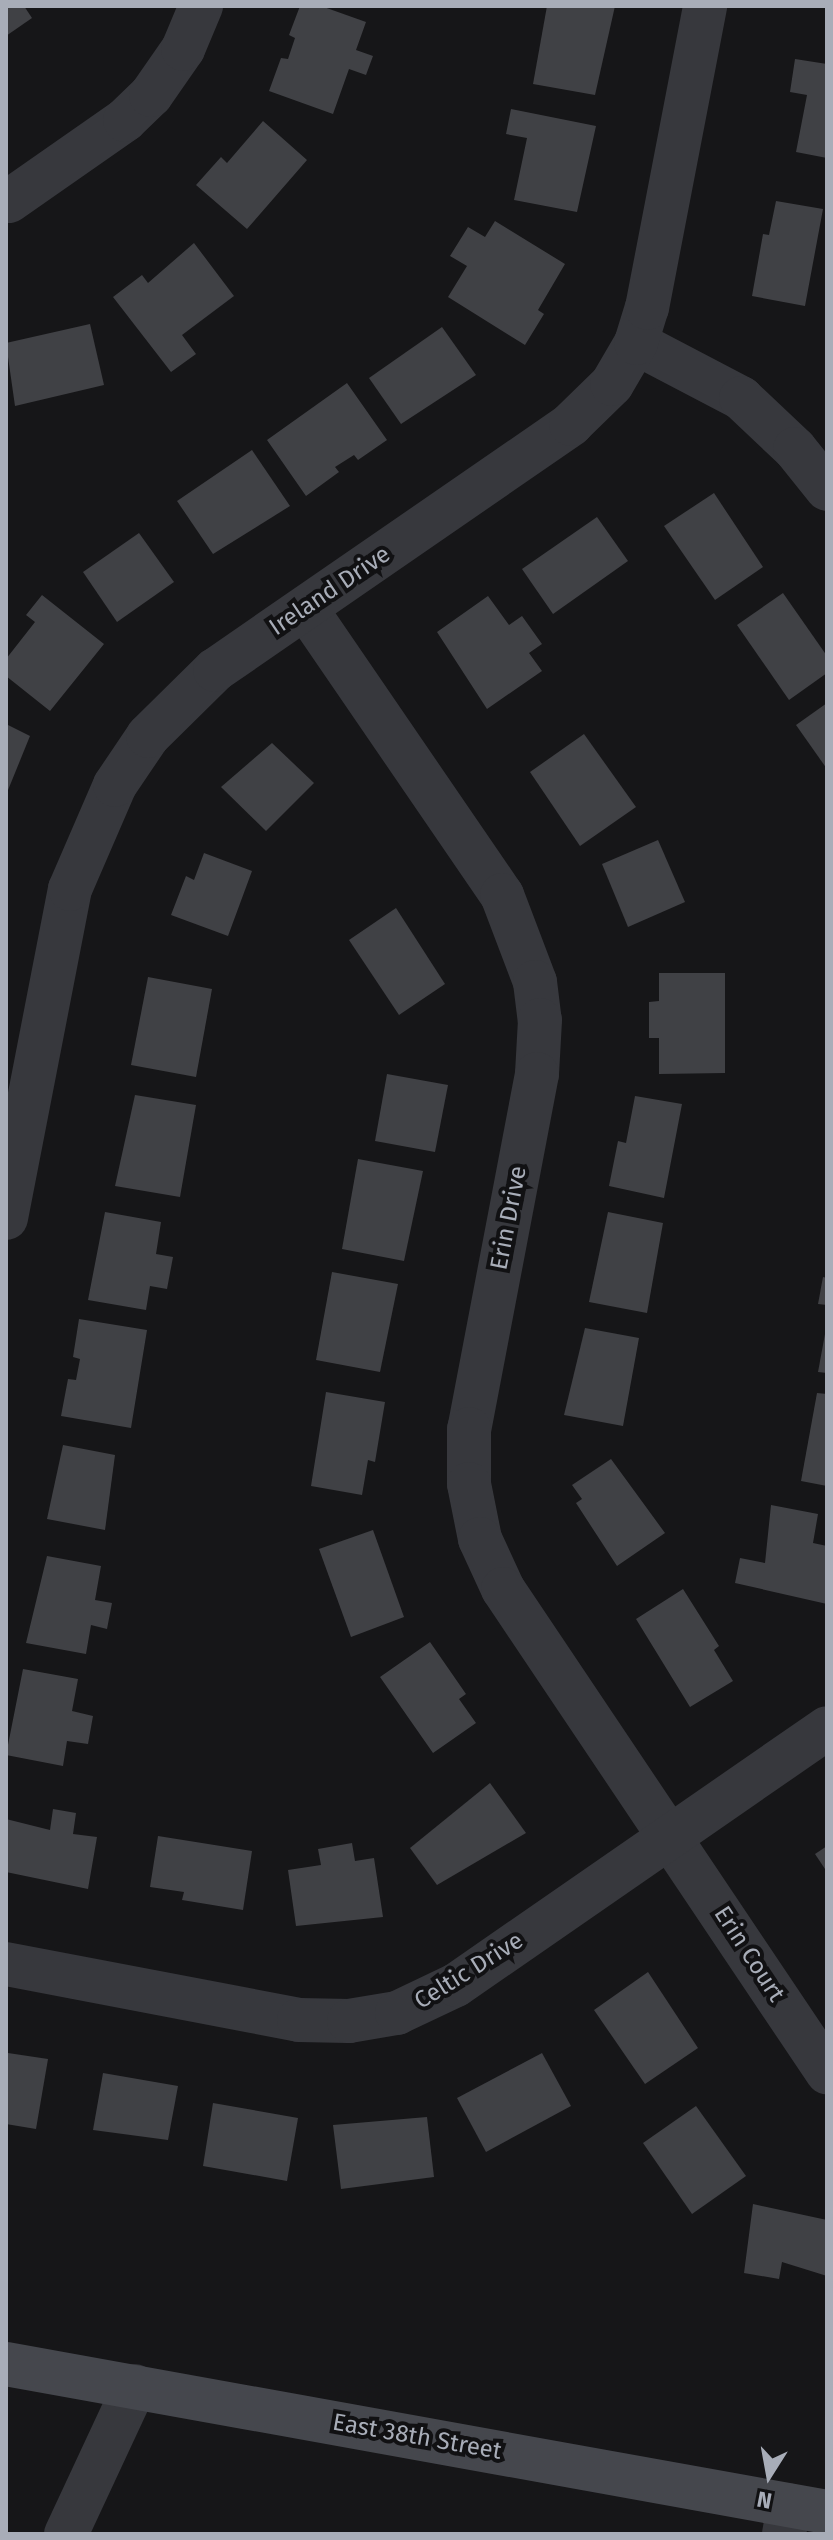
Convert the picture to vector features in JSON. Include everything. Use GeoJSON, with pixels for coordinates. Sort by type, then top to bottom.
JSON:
{"type":"FeatureCollection","features":[{"type":"Feature","properties":{"kind":"main road","name":"East 38th Street"},"geometry":{"type":"LineString","coordinates":[[6,2364],[135,2386],[800,2517]]}},
{"type":"Feature","properties":{"kind":"street"},"geometry":{"type":"LineString","coordinates":[[9,201],[125,120],[151,95],[183,49],[201,6]]}},
{"type":"Feature","properties":{"kind":"street","name":"Ireland Drive"},"geometry":{"type":"LineString","coordinates":[[6,1218],[61,924],[89,835],[126,769],[173,708],[246,646],[306,609],[571,424],[612,384],[636,343],[653,282],[705,6]]}},
{"type":"Feature","properties":{"kind":"street"},"geometry":{"type":"LineString","coordinates":[[636,343],[741,398],[795,449],[827,489]]}},
{"type":"Feature","properties":{"kind":"street","name":"Erin Drive"},"geometry":{"type":"LineString","coordinates":[[306,609],[502,895],[525,946],[540,1020],[539,1056],[469,1429],[471,1503],[480,1539],[503,1589],[671,1835]]}},
{"type":"Feature","properties":{"kind":"street","name":"Celtic Drive"},"geometry":{"type":"LineString","coordinates":[[6,1964],[299,2020],[381,2016],[456,1985],[827,1728]]}},
{"type":"Feature","properties":{"kind":"street","name":"Erin Court"},"geometry":{"type":"LineString","coordinates":[[671,1835],[827,2072]]}},
{"type":"Feature","properties":{"kind":"street"},"geometry":{"type":"LineString","coordinates":[[66,2534],[135,2386]]}},
{"type":"Feature","properties":{"kind":"building"},"geometry":{"type":"Polygon","coordinates":[[[6,6],[24,6],[32,18],[6,36],[6,6]]]}},
{"type":"Feature","properties":{"kind":"building"},"geometry":{"type":"Polygon","coordinates":[[[300,6],[321,6],[366,22],[356,50],[373,56],[366,75],[349,69],[333,114],[269,91],[281,58],[288,59],[295,38],[289,35],[300,6]]]}},
{"type":"Feature","properties":{"kind":"building"},"geometry":{"type":"Polygon","coordinates":[[[547,6],[615,6],[595,95],[533,84],[547,6]]]}},
{"type":"Feature","properties":{"kind":"building"},"geometry":{"type":"Polygon","coordinates":[[[795,59],[827,64],[827,158],[796,152],[807,95],[790,92],[795,59]]]}},
{"type":"Feature","properties":{"kind":"building"},"geometry":{"type":"Polygon","coordinates":[[[511,109],[596,126],[577,212],[514,200],[527,138],[506,134],[511,109]]]}},
{"type":"Feature","properties":{"kind":"building"},"geometry":{"type":"Polygon","coordinates":[[[263,121],[307,160],[247,229],[196,185],[221,157],[227,163],[263,121]]]}},
{"type":"Feature","properties":{"kind":"building"},"geometry":{"type":"Polygon","coordinates":[[[776,201],[823,209],[805,306],[752,296],[763,234],[769,235],[776,201]]]}},
{"type":"Feature","properties":{"kind":"building"},"geometry":{"type":"Polygon","coordinates":[[[495,221],[565,264],[538,310],[544,314],[525,345],[448,297],[467,266],[450,256],[468,227],[485,237],[495,221]]]}},
{"type":"Feature","properties":{"kind":"building"},"geometry":{"type":"Polygon","coordinates":[[[194,243],[234,296],[182,335],[196,354],[171,372],[113,297],[142,275],[148,283],[194,243]]]}},
{"type":"Feature","properties":{"kind":"building"},"geometry":{"type":"Polygon","coordinates":[[[90,324],[104,385],[15,406],[6,343],[90,324]]]}},
{"type":"Feature","properties":{"kind":"building"},"geometry":{"type":"Polygon","coordinates":[[[442,327],[476,375],[401,424],[369,378],[442,327]]]}},
{"type":"Feature","properties":{"kind":"building"},"geometry":{"type":"Polygon","coordinates":[[[347,383],[387,440],[358,460],[354,455],[335,467],[339,472],[306,496],[267,440],[347,383]]]}},
{"type":"Feature","properties":{"kind":"building"},"geometry":{"type":"Polygon","coordinates":[[[252,450],[290,506],[213,554],[177,501],[252,450]]]}},
{"type":"Feature","properties":{"kind":"building"},"geometry":{"type":"Polygon","coordinates":[[[714,493],[763,567],[715,600],[664,526],[714,493]]]}},
{"type":"Feature","properties":{"kind":"building"},"geometry":{"type":"Polygon","coordinates":[[[597,517],[628,561],[553,614],[522,569],[597,517]]]}},
{"type":"Feature","properties":{"kind":"building"},"geometry":{"type":"Polygon","coordinates":[[[139,533],[174,582],[117,622],[83,572],[139,533]]]}},
{"type":"Feature","properties":{"kind":"building"},"geometry":{"type":"Polygon","coordinates":[[[783,593],[827,656],[827,673],[789,700],[737,625],[783,593]]]}},
{"type":"Feature","properties":{"kind":"building"},"geometry":{"type":"Polygon","coordinates":[[[42,595],[104,644],[50,711],[6,676],[6,659],[35,622],[26,615],[42,595]]]}},
{"type":"Feature","properties":{"kind":"building"},"geometry":{"type":"Polygon","coordinates":[[[488,596],[509,625],[522,616],[542,644],[529,653],[542,671],[487,709],[437,632],[488,596]]]}},
{"type":"Feature","properties":{"kind":"building"},"geometry":{"type":"Polygon","coordinates":[[[827,703],[827,769],[796,725],[827,703]]]}},
{"type":"Feature","properties":{"kind":"building"},"geometry":{"type":"Polygon","coordinates":[[[6,724],[30,736],[6,795],[6,724]]]}},
{"type":"Feature","properties":{"kind":"building"},"geometry":{"type":"Polygon","coordinates":[[[584,734],[636,807],[580,846],[530,772],[584,734]]]}},
{"type":"Feature","properties":{"kind":"building"},"geometry":{"type":"Polygon","coordinates":[[[272,743],[314,783],[266,831],[221,787],[272,743]]]}},
{"type":"Feature","properties":{"kind":"building"},"geometry":{"type":"Polygon","coordinates":[[[658,840],[685,902],[628,927],[602,864],[658,840]]]}},
{"type":"Feature","properties":{"kind":"building"},"geometry":{"type":"Polygon","coordinates":[[[204,853],[252,871],[228,936],[171,915],[186,876],[194,880],[204,853]]]}},
{"type":"Feature","properties":{"kind":"building"},"geometry":{"type":"Polygon","coordinates":[[[396,908],[445,984],[399,1015],[349,940],[396,908]]]}},
{"type":"Feature","properties":{"kind":"building"},"geometry":{"type":"Polygon","coordinates":[[[659,973],[725,973],[725,1073],[659,1074],[659,1038],[649,1038],[649,1002],[659,1001],[659,973]]]}},
{"type":"Feature","properties":{"kind":"building"},"geometry":{"type":"Polygon","coordinates":[[[148,977],[212,989],[196,1077],[131,1065],[148,977]]]}},
{"type":"Feature","properties":{"kind":"building"},"geometry":{"type":"Polygon","coordinates":[[[387,1074],[448,1085],[435,1152],[375,1141],[387,1074]]]}},
{"type":"Feature","properties":{"kind":"building"},"geometry":{"type":"Polygon","coordinates":[[[135,1095],[196,1105],[180,1197],[115,1186],[135,1095]]]}},
{"type":"Feature","properties":{"kind":"building"},"geometry":{"type":"Polygon","coordinates":[[[635,1096],[682,1104],[664,1198],[609,1186],[618,1141],[626,1143],[635,1096]]]}},
{"type":"Feature","properties":{"kind":"building"},"geometry":{"type":"Polygon","coordinates":[[[358,1159],[423,1171],[404,1261],[342,1249],[358,1159]]]}},
{"type":"Feature","properties":{"kind":"building"},"geometry":{"type":"Polygon","coordinates":[[[105,1212],[161,1222],[156,1254],[173,1257],[167,1289],[150,1286],[146,1310],[88,1300],[105,1212]]]}},
{"type":"Feature","properties":{"kind":"building"},"geometry":{"type":"Polygon","coordinates":[[[608,1212],[663,1223],[647,1313],[589,1302],[608,1212]]]}},
{"type":"Feature","properties":{"kind":"building"},"geometry":{"type":"Polygon","coordinates":[[[332,1272],[398,1284],[380,1372],[316,1360],[332,1272]]]}},
{"type":"Feature","properties":{"kind":"building"},"geometry":{"type":"Polygon","coordinates":[[[823,1277],[827,1278],[827,1305],[818,1304],[823,1277]]]}},
{"type":"Feature","properties":{"kind":"building"},"geometry":{"type":"Polygon","coordinates":[[[79,1319],[147,1330],[131,1428],[61,1416],[68,1379],[76,1380],[80,1359],[73,1357],[79,1319]]]}},
{"type":"Feature","properties":{"kind":"building"},"geometry":{"type":"Polygon","coordinates":[[[585,1328],[639,1338],[623,1426],[564,1415],[585,1328]]]}},
{"type":"Feature","properties":{"kind":"building"},"geometry":{"type":"Polygon","coordinates":[[[827,1334],[827,1373],[818,1372],[827,1334]]]}},
{"type":"Feature","properties":{"kind":"building"},"geometry":{"type":"Polygon","coordinates":[[[326,1392],[385,1402],[375,1462],[368,1460],[362,1495],[311,1486],[326,1392]]]}},
{"type":"Feature","properties":{"kind":"building"},"geometry":{"type":"Polygon","coordinates":[[[817,1393],[827,1394],[827,1486],[801,1481],[817,1393]]]}},
{"type":"Feature","properties":{"kind":"building"},"geometry":{"type":"Polygon","coordinates":[[[63,1445],[115,1455],[105,1530],[47,1519],[63,1445]]]}},
{"type":"Feature","properties":{"kind":"building"},"geometry":{"type":"Polygon","coordinates":[[[611,1459],[665,1533],[617,1566],[576,1503],[582,1499],[572,1485],[611,1459]]]}},
{"type":"Feature","properties":{"kind":"building"},"geometry":{"type":"Polygon","coordinates":[[[771,1505],[818,1514],[813,1543],[827,1546],[827,1604],[735,1583],[740,1558],[765,1563],[771,1505]]]}},
{"type":"Feature","properties":{"kind":"building"},"geometry":{"type":"Polygon","coordinates":[[[373,1530],[404,1617],[351,1637],[319,1549],[373,1530]]]}},
{"type":"Feature","properties":{"kind":"building"},"geometry":{"type":"Polygon","coordinates":[[[47,1556],[101,1566],[95,1600],[112,1603],[107,1629],[91,1625],[86,1654],[26,1643],[47,1556]]]}},
{"type":"Feature","properties":{"kind":"building"},"geometry":{"type":"Polygon","coordinates":[[[683,1589],[719,1646],[714,1650],[733,1681],[690,1707],[636,1619],[683,1589]]]}},
{"type":"Feature","properties":{"kind":"building"},"geometry":{"type":"Polygon","coordinates":[[[430,1642],[466,1694],[459,1699],[476,1723],[433,1753],[380,1677],[430,1642]]]}},
{"type":"Feature","properties":{"kind":"building"},"geometry":{"type":"Polygon","coordinates":[[[23,1669],[78,1679],[72,1711],[93,1716],[88,1744],[67,1741],[63,1766],[6,1755],[23,1669]]]}},
{"type":"Feature","properties":{"kind":"building"},"geometry":{"type":"Polygon","coordinates":[[[490,1783],[526,1833],[437,1885],[410,1848],[490,1783]]]}},
{"type":"Feature","properties":{"kind":"building"},"geometry":{"type":"Polygon","coordinates":[[[53,1809],[76,1813],[73,1834],[97,1837],[88,1889],[6,1872],[6,1819],[50,1830],[53,1809]]]}},
{"type":"Feature","properties":{"kind":"building"},"geometry":{"type":"Polygon","coordinates":[[[158,1836],[252,1851],[243,1910],[182,1900],[184,1892],[150,1887],[158,1836]]]}},
{"type":"Feature","properties":{"kind":"building"},"geometry":{"type":"Polygon","coordinates":[[[352,1843],[355,1861],[374,1858],[383,1917],[296,1926],[288,1870],[321,1865],[318,1849],[352,1843]]]}},
{"type":"Feature","properties":{"kind":"building"},"geometry":{"type":"Polygon","coordinates":[[[827,1846],[827,1872],[815,1854],[827,1846]]]}},
{"type":"Feature","properties":{"kind":"building"},"geometry":{"type":"Polygon","coordinates":[[[648,1972],[698,2048],[645,2084],[594,2010],[648,1972]]]}},
{"type":"Feature","properties":{"kind":"building"},"geometry":{"type":"Polygon","coordinates":[[[8,2053],[48,2059],[36,2129],[6,2124],[8,2053]]]}},
{"type":"Feature","properties":{"kind":"building"},"geometry":{"type":"Polygon","coordinates":[[[542,2053],[571,2106],[486,2152],[457,2098],[542,2053]]]}},
{"type":"Feature","properties":{"kind":"building"},"geometry":{"type":"Polygon","coordinates":[[[103,2073],[178,2086],[168,2140],[93,2130],[103,2073]]]}},
{"type":"Feature","properties":{"kind":"building"},"geometry":{"type":"Polygon","coordinates":[[[213,2103],[298,2118],[287,2181],[203,2166],[213,2103]]]}},
{"type":"Feature","properties":{"kind":"building"},"geometry":{"type":"Polygon","coordinates":[[[696,2106],[746,2176],[692,2214],[643,2143],[696,2106]]]}},
{"type":"Feature","properties":{"kind":"building"},"geometry":{"type":"Polygon","coordinates":[[[427,2117],[434,2177],[341,2189],[333,2125],[427,2117]]]}},
{"type":"Feature","properties":{"kind":"building"},"geometry":{"type":"Polygon","coordinates":[[[753,2204],[827,2220],[827,2276],[782,2262],[779,2279],[744,2273],[753,2204]]]}}]}
